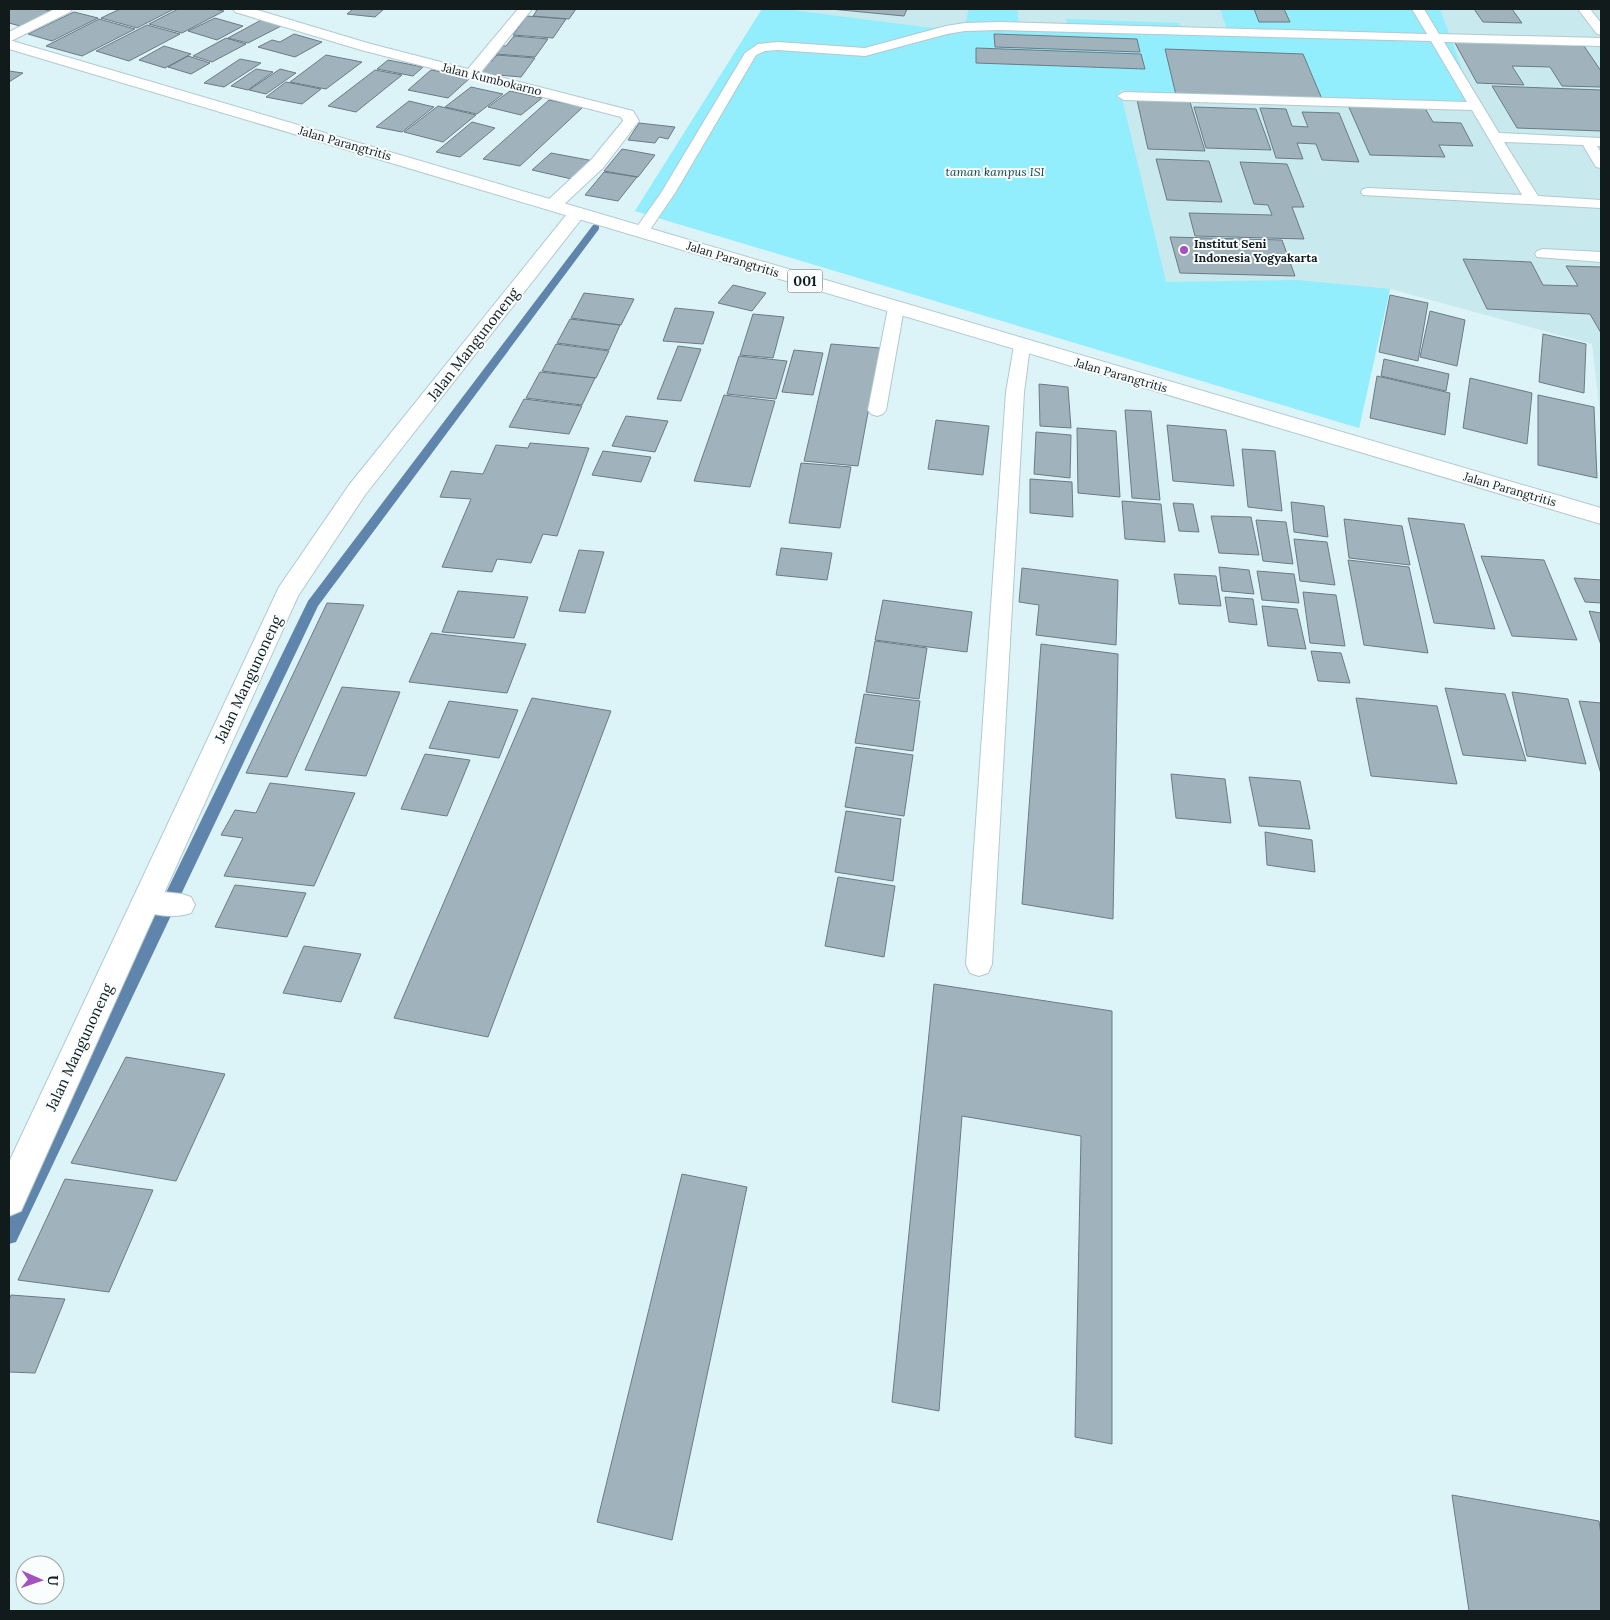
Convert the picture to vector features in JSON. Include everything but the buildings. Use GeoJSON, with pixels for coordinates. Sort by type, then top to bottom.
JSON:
{"type":"FeatureCollection","features":[{"type":"Feature","properties":{"kind":"street"},"geometry":{"type":"LineString","coordinates":[[9,38],[65,9]]}},
{"type":"Feature","properties":{"kind":"street","name":"Jalan Kumbokarno"},"geometry":{"type":"LineString","coordinates":[[240,9],[366,47],[620,111],[630,118],[631,121],[597,164],[553,205]]}},
{"type":"Feature","properties":{"kind":"street"},"geometry":{"type":"LineString","coordinates":[[471,74],[525,9]]}},
{"type":"Feature","properties":{"kind":"street","name":"Jalan Parangtritis"},"geometry":{"type":"LineString","coordinates":[[9,44],[642,231],[1022,346],[1601,516]]}},
{"type":"Feature","properties":{"kind":"street","name":"Jalan Mangunoneng"},"geometry":{"type":"LineString","coordinates":[[9,1199],[162,903],[287,593],[357,490],[577,213]]}},
{"type":"Feature","properties":{"kind":"lane"},"geometry":{"type":"LineString","coordinates":[[1418,9],[1533,201]]}},
{"type":"Feature","properties":{"kind":"lane"},"geometry":{"type":"LineString","coordinates":[[1584,9],[1601,32]]}},
{"type":"Feature","properties":{"kind":"lane"},"geometry":{"type":"LineString","coordinates":[[642,231],[668,193],[751,53],[762,47],[778,46],[865,52],[946,30],[999,22],[1601,42]]}},
{"type":"Feature","properties":{"kind":"lane"},"geometry":{"type":"LineString","coordinates":[[1124,96],[1477,106]]}},
{"type":"Feature","properties":{"kind":"lane"},"geometry":{"type":"LineString","coordinates":[[1495,137],[1594,141],[1601,164]]}},
{"type":"Feature","properties":{"kind":"lane"},"geometry":{"type":"LineString","coordinates":[[1368,192],[1601,204]]}},
{"type":"Feature","properties":{"kind":"lane"},"geometry":{"type":"LineString","coordinates":[[1543,254],[1601,257]]}},
{"type":"Feature","properties":{"kind":"lane"},"geometry":{"type":"LineString","coordinates":[[877,410],[896,308]]}},
{"type":"Feature","properties":{"kind":"lane"},"geometry":{"type":"LineString","coordinates":[[979,964],[1015,392],[1022,346]]}},
{"type":"Feature","properties":{"kind":"shaded area","name":"Institut Seni Indonesia Yogyakarta"},"geometry":{"type":"Polygon","coordinates":[[[762,9],[1601,9],[1601,422],[1592,344],[1390,289],[1359,428],[635,211],[762,9]]]}},
{"type":"Feature","properties":{"kind":"green space","name":"taman kampus ISI"},"geometry":{"type":"Polygon","coordinates":[[[762,9],[784,9],[963,32],[969,9],[1017,9],[1019,22],[1067,24],[1066,19],[1179,23],[1181,31],[1228,32],[1220,9],[1440,9],[1476,107],[1322,99],[1302,54],[1165,49],[1176,95],[1120,90],[1166,282],[1297,280],[1390,289],[1359,428],[635,211],[762,9]]]}},
{"type":"Feature","properties":{"kind":"waterway"},"geometry":{"type":"LineString","coordinates":[[9,1235],[313,604],[596,227]]}},
{"type":"Feature","properties":{"kind":"place","name":"Institut Seni Indonesia Yogyakarta"},"geometry":{"type":"Point","coordinates":[1184,250]}}]}
